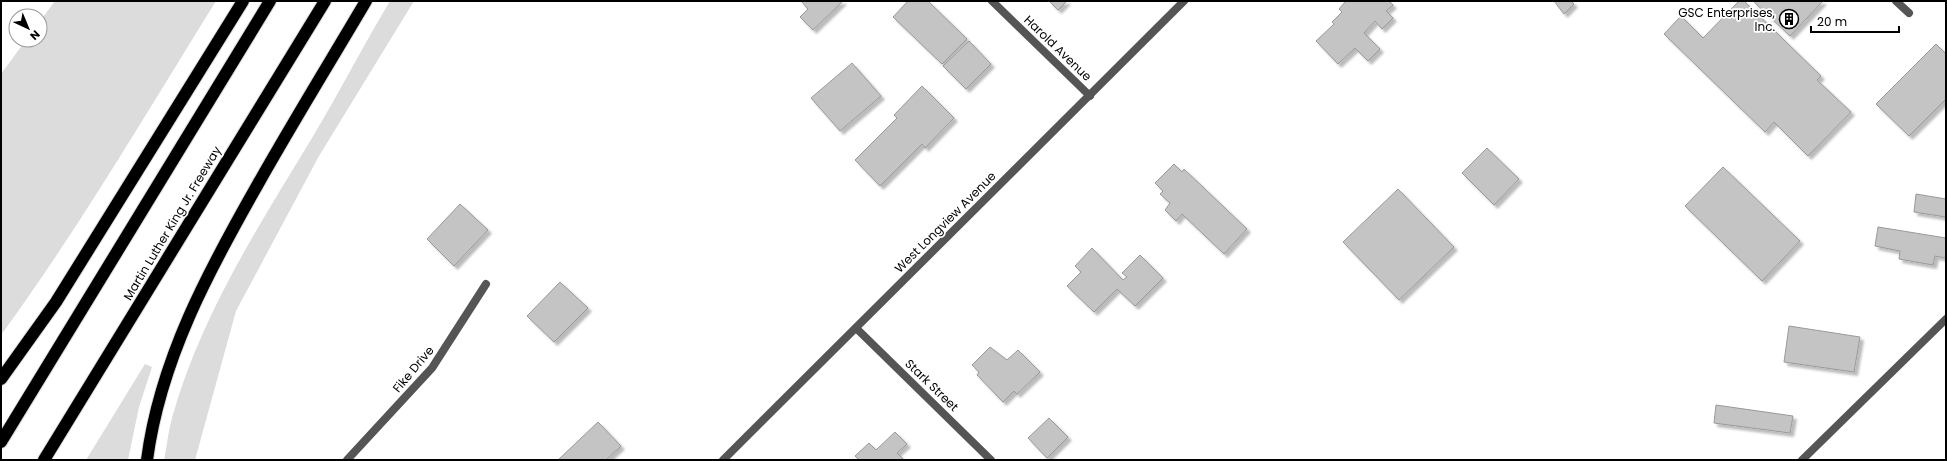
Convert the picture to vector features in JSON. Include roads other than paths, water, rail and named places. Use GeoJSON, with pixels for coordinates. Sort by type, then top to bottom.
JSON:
{"type":"FeatureCollection","features":[{"type":"Feature","properties":{"kind":"highway"},"geometry":{"type":"LineString","coordinates":[[1,379],[52,308],[243,1]]}},
{"type":"Feature","properties":{"kind":"highway"},"geometry":{"type":"LineString","coordinates":[[1,442],[270,1]]}},
{"type":"Feature","properties":{"kind":"highway","name":"Martin Luther King Jr. Freeway"},"geometry":{"type":"LineString","coordinates":[[44,460],[325,1]]}},
{"type":"Feature","properties":{"kind":"highway"},"geometry":{"type":"LineString","coordinates":[[147,460],[150,437],[162,390],[179,339],[194,304],[231,232],[295,120],[366,1]]}},
{"type":"Feature","properties":{"kind":"street","name":"Harold Avenue"},"geometry":{"type":"LineString","coordinates":[[992,1],[1090,96]]}},
{"type":"Feature","properties":{"kind":"street","name":"West Longview Avenue"},"geometry":{"type":"LineString","coordinates":[[723,460],[1184,1]]}},
{"type":"Feature","properties":{"kind":"street"},"geometry":{"type":"LineString","coordinates":[[1896,1],[1909,14]]}},
{"type":"Feature","properties":{"kind":"street","name":"Fike Drive"},"geometry":{"type":"LineString","coordinates":[[347,460],[432,368],[486,284]]}},
{"type":"Feature","properties":{"kind":"street"},"geometry":{"type":"LineString","coordinates":[[1802,460],[1946,319]]}},
{"type":"Feature","properties":{"kind":"street","name":"Stark Street"},"geometry":{"type":"LineString","coordinates":[[856,328],[991,460]]}},
{"type":"Feature","properties":{"kind":"place","name":"GSC Enterprises, Inc."},"geometry":{"type":"Point","coordinates":[1789,19]}}]}
